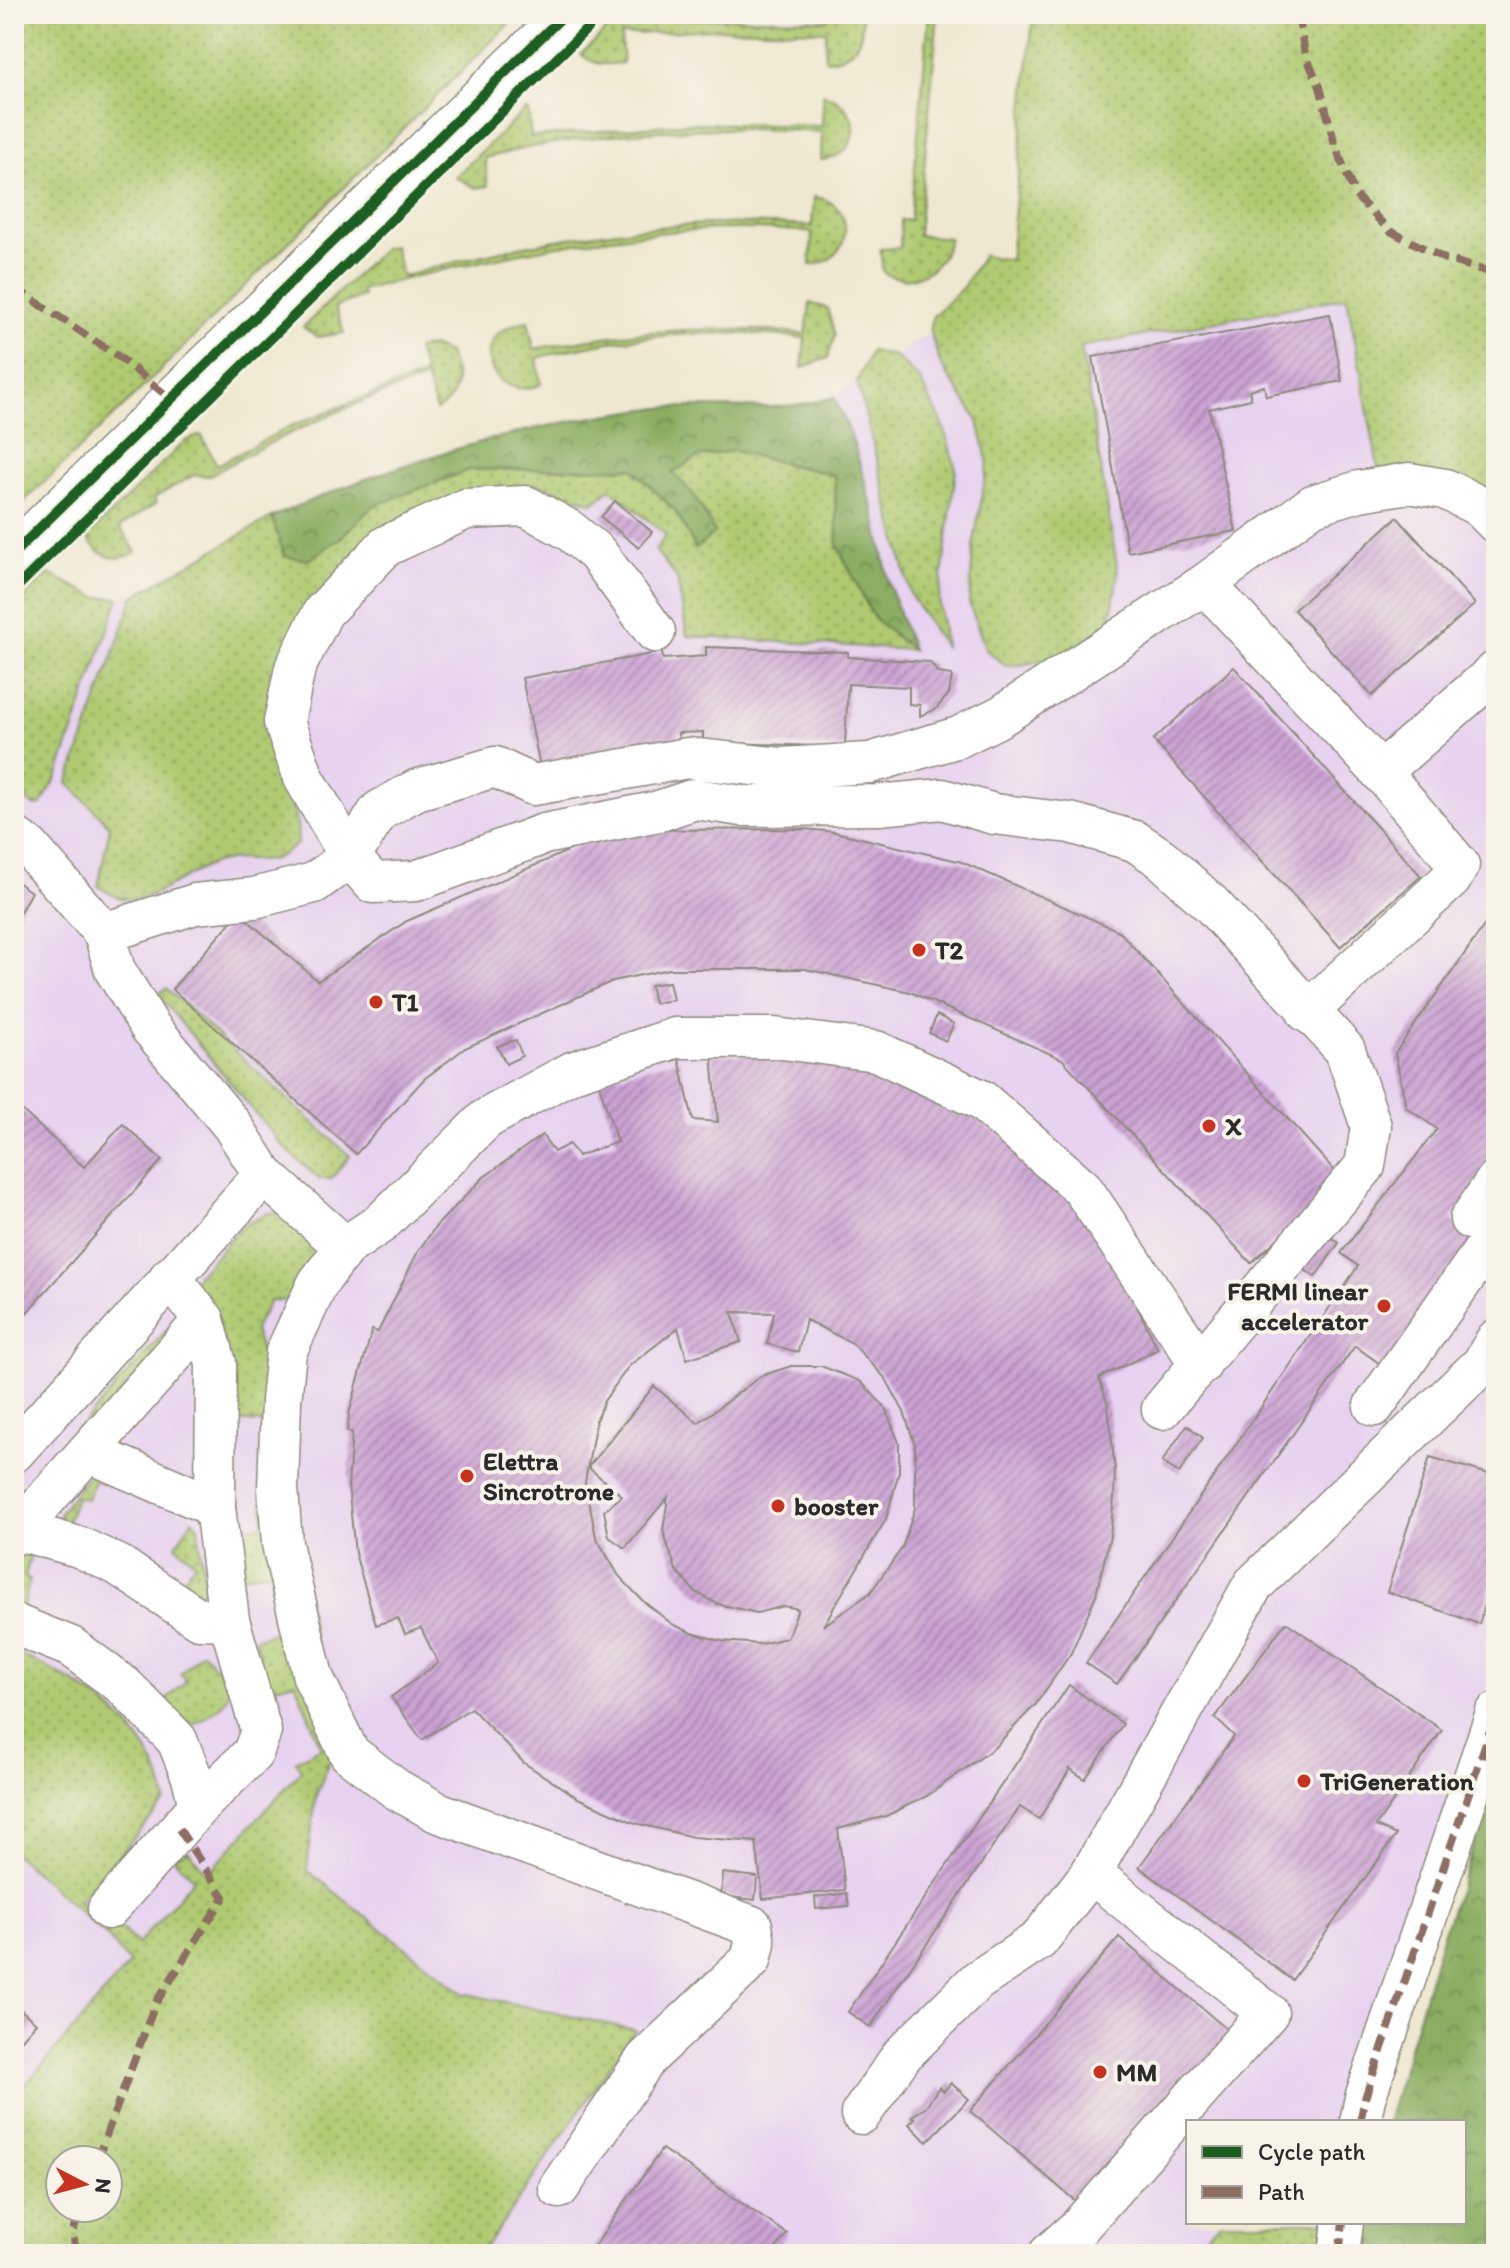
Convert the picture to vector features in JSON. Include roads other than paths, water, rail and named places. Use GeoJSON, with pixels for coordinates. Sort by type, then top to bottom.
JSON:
{"type":"FeatureCollection","features":[{"type":"Feature","properties":{"kind":"street"},"geometry":{"type":"LineString","coordinates":[[14,553],[565,14]]}},
{"type":"Feature","properties":{"kind":"street"},"geometry":{"type":"LineString","coordinates":[[104,933],[195,904],[254,898],[314,883],[350,857],[379,811],[416,790],[495,767],[533,785],[688,758],[781,768],[870,763],[959,737],[1001,716],[1205,584],[1313,505],[1359,491],[1409,483],[1445,489],[1479,506],[1496,523]]}},
{"type":"Feature","properties":{"kind":"street"},"geometry":{"type":"LineString","coordinates":[[655,632],[597,553],[569,530],[526,506],[466,509],[386,546],[323,612],[295,668],[284,722],[304,778],[350,857],[373,883],[416,881],[544,834],[659,811],[695,799],[757,806],[879,805],[942,799],[994,814],[1070,823],[1135,841],[1162,859],[1212,905],[1345,1050],[1371,1126],[1365,1166],[1162,1409]]}},
{"type":"Feature","properties":{"kind":"street"},"geometry":{"type":"LineString","coordinates":[[1205,584],[1381,772],[1459,865],[1451,879],[1307,1012]]}},
{"type":"Feature","properties":{"kind":"street"},"geometry":{"type":"LineString","coordinates":[[1381,772],[1496,671]]}},
{"type":"Feature","properties":{"kind":"street"},"geometry":{"type":"LineString","coordinates":[[688,758],[695,799]]}},
{"type":"Feature","properties":{"kind":"street"},"geometry":{"type":"LineString","coordinates":[[14,837],[29,847],[104,933],[115,970],[150,1027],[232,1125],[264,1175],[345,1247]]}},
{"type":"Feature","properties":{"kind":"street"},"geometry":{"type":"LineString","coordinates":[[559,2188],[646,2059],[751,1960],[755,1943],[752,1926],[437,1812],[396,1789],[349,1753],[313,1677],[282,1544],[278,1488],[286,1352],[318,1283],[345,1247],[381,1223],[486,1119],[572,1072],[675,1038],[775,1038],[862,1049],[876,1051],[981,1100],[1082,1188],[1201,1365]]}},
{"type":"Feature","properties":{"kind":"street"},"geometry":{"type":"LineString","coordinates":[[14,1452],[264,1175]]}},
{"type":"Feature","properties":{"kind":"street"},"geometry":{"type":"LineString","coordinates":[[1374,1406],[1483,1226],[1496,1181]]}},
{"type":"Feature","properties":{"kind":"street"},"geometry":{"type":"LineString","coordinates":[[108,1909],[199,1806],[253,1753],[261,1731],[229,1620],[215,1507],[216,1363],[204,1320],[170,1277]]}},
{"type":"Feature","properties":{"kind":"street"},"geometry":{"type":"LineString","coordinates":[[204,1320],[16,1532],[79,1547],[118,1565],[199,1619],[229,1620]]}},
{"type":"Feature","properties":{"kind":"street"},"geometry":{"type":"LineString","coordinates":[[861,2114],[902,2055],[977,1981],[1039,1940],[1091,1873],[1253,1585],[1482,1364],[1496,1340]]}},
{"type":"Feature","properties":{"kind":"street"},"geometry":{"type":"LineString","coordinates":[[88,1452],[215,1507]]}},
{"type":"Feature","properties":{"kind":"street"},"geometry":{"type":"LineString","coordinates":[[14,1624],[71,1647],[124,1686],[177,1740],[199,1806]]}},
{"type":"Feature","properties":{"kind":"street"},"geometry":{"type":"LineString","coordinates":[[1360,2120],[1365,2098],[1496,1713]]}},
{"type":"Feature","properties":{"kind":"street"},"geometry":{"type":"LineString","coordinates":[[1049,2254],[1079,2227],[1268,2013],[1091,1873]]}},
{"type":"Feature","properties":{"kind":"street"},"geometry":{"type":"LineString","coordinates":[[1339,2254],[1343,2224]]}},
{"type":"Feature","properties":{"kind":"place","name":"T2"},"geometry":{"type":"Point","coordinates":[919,950]}},
{"type":"Feature","properties":{"kind":"place","name":"T1"},"geometry":{"type":"Point","coordinates":[376,1002]}},
{"type":"Feature","properties":{"kind":"place","name":"X"},"geometry":{"type":"Point","coordinates":[1209,1126]}},
{"type":"Feature","properties":{"kind":"place","name":"FERMI linear accelerator"},"geometry":{"type":"Point","coordinates":[1384,1306]}},
{"type":"Feature","properties":{"kind":"place","name":"Elettra Sincrotrone"},"geometry":{"type":"Point","coordinates":[467,1476]}},
{"type":"Feature","properties":{"kind":"place","name":"booster"},"geometry":{"type":"Point","coordinates":[778,1506]}},
{"type":"Feature","properties":{"kind":"place","name":"TriGeneration"},"geometry":{"type":"Point","coordinates":[1304,1781]}},
{"type":"Feature","properties":{"kind":"place","name":"MM"},"geometry":{"type":"Point","coordinates":[1100,2072]}}]}
